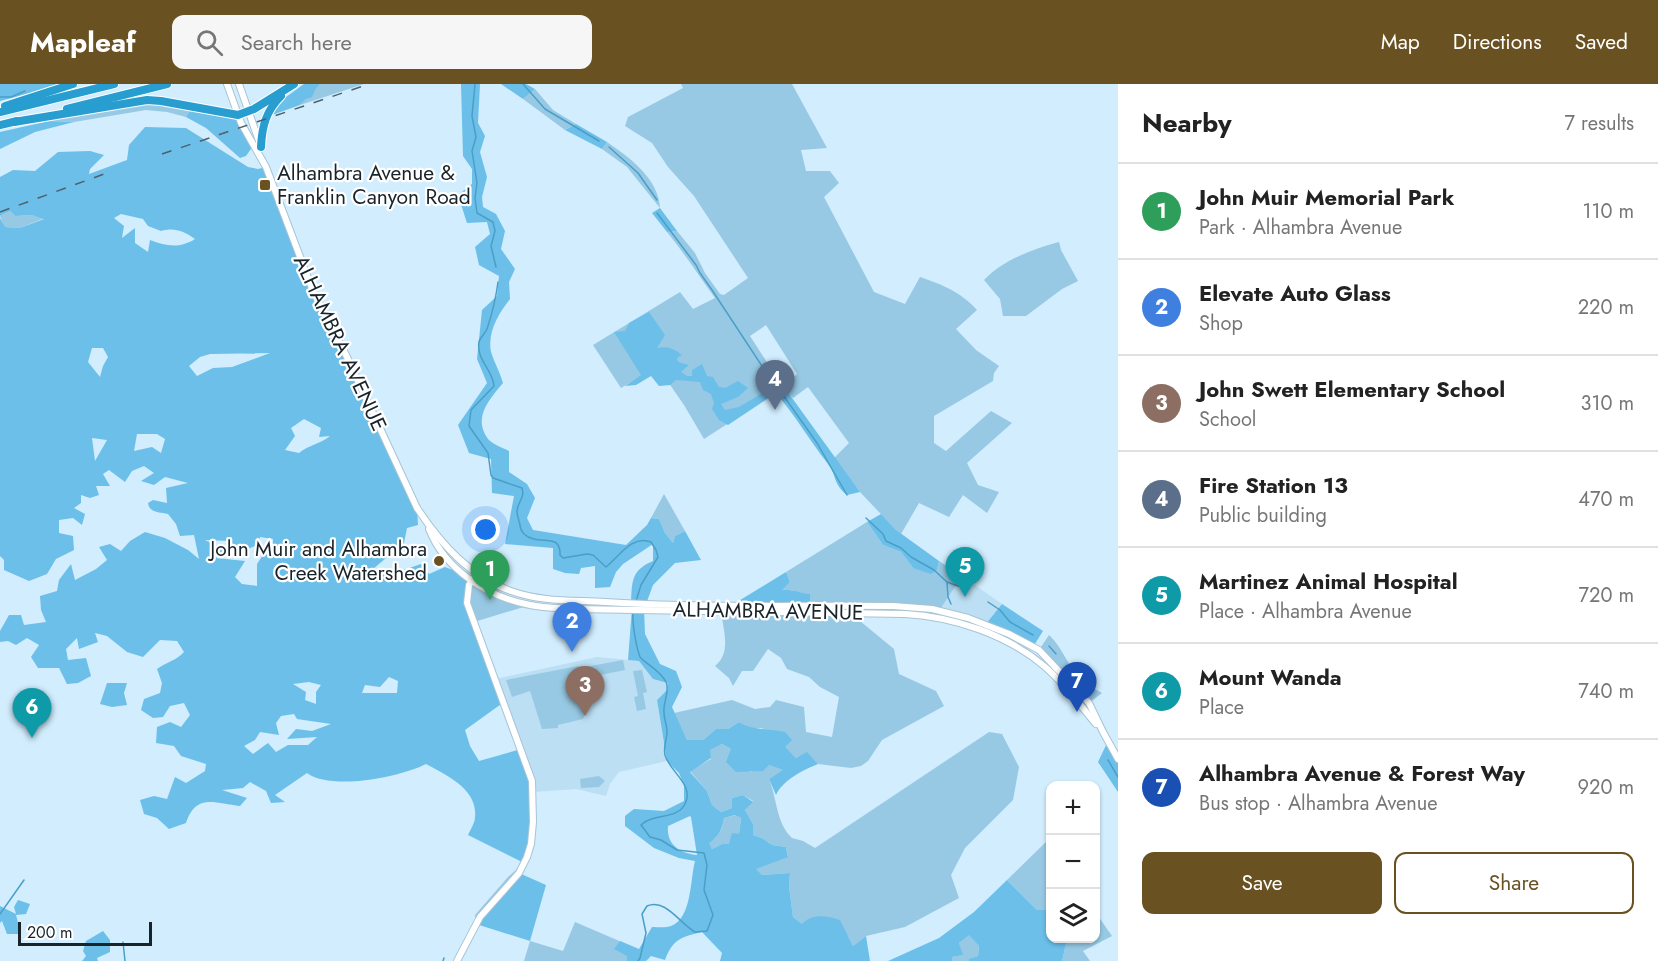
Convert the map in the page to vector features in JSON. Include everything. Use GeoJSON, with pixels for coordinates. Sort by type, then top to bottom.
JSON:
{"type":"FeatureCollection","features":[{"type":"Feature","properties":{"kind":"highway"},"geometry":{"type":"LineString","coordinates":[[0,110],[73,84]]}},
{"type":"Feature","properties":{"kind":"highway"},"geometry":{"type":"LineString","coordinates":[[0,110],[114,84]]}},
{"type":"Feature","properties":{"kind":"highway"},"geometry":{"type":"LineString","coordinates":[[0,125],[167,84]]}},
{"type":"Feature","properties":{"kind":"highway"},"geometry":{"type":"LineString","coordinates":[[14,122],[147,100],[238,115],[294,85]]}},
{"type":"Feature","properties":{"kind":"highway"},"geometry":{"type":"LineString","coordinates":[[261,147],[267,115],[272,106],[294,85]]}},
{"type":"Feature","properties":{"kind":"main road","name":"ALHAMBRA AVENUE"},"geometry":{"type":"LineString","coordinates":[[227,84],[238,115],[262,159],[313,291],[346,355],[417,508],[427,522],[465,566],[510,591],[551,600],[631,606]]}},
{"type":"Feature","properties":{"kind":"main road","name":"ALHAMBRA AVENUE"},"geometry":{"type":"LineString","coordinates":[[239,84],[261,147],[262,159]]}},
{"type":"Feature","properties":{"kind":"main road","name":"ALHAMBRA AVENUE"},"geometry":{"type":"LineString","coordinates":[[427,522],[434,542],[447,559],[472,581],[502,596],[530,605],[573,609],[645,606],[930,615],[966,625],[1012,644],[1045,667],[1068,690],[1103,732],[1118,759]]}},
{"type":"Feature","properties":{"kind":"main road"},"geometry":{"type":"LineString","coordinates":[[457,961],[480,918],[519,873],[531,844],[533,822],[532,781],[467,603],[467,593],[476,574]]}},
{"type":"Feature","properties":{"kind":"shaded area"},"geometry":{"type":"Polygon","coordinates":[[[0,84],[65,84],[0,101],[0,84]]]}},
{"type":"Feature","properties":{"kind":"shaded area"},"geometry":{"type":"Polygon","coordinates":[[[304,84],[320,84],[312,97],[300,105],[272,115],[282,100],[304,84]]]}},
{"type":"Feature","properties":{"kind":"shaded area"},"geometry":{"type":"Polygon","coordinates":[[[320,84],[364,84],[300,105],[320,84]]]}},
{"type":"Feature","properties":{"kind":"shaded area"},"geometry":{"type":"Polygon","coordinates":[[[461,84],[480,84],[478,123],[485,136],[480,152],[487,177],[482,197],[483,207],[496,214],[505,231],[501,249],[515,269],[509,282],[510,299],[492,330],[491,352],[503,383],[488,402],[482,416],[484,431],[490,441],[509,451],[509,472],[527,484],[535,498],[527,518],[533,530],[626,545],[647,525],[651,518],[659,519],[665,533],[673,543],[675,536],[685,531],[701,560],[675,563],[653,585],[646,604],[631,604],[632,589],[634,578],[640,568],[653,561],[653,544],[623,564],[616,572],[610,587],[595,588],[595,566],[581,568],[579,574],[565,573],[553,569],[553,548],[505,544],[514,496],[492,493],[491,459],[469,453],[458,425],[487,383],[477,359],[482,310],[497,296],[499,276],[479,265],[475,247],[490,234],[487,222],[467,223],[458,195],[472,184],[472,169],[463,156],[461,84]]]}},
{"type":"Feature","properties":{"kind":"shaded area"},"geometry":{"type":"Polygon","coordinates":[[[501,84],[526,84],[535,89],[523,99],[501,84]]]}},
{"type":"Feature","properties":{"kind":"shaded area"},"geometry":{"type":"Polygon","coordinates":[[[681,84],[792,84],[827,148],[801,150],[806,171],[830,171],[839,183],[824,197],[874,292],[905,304],[920,277],[965,298],[977,310],[956,329],[976,350],[999,366],[994,373],[993,381],[934,416],[934,443],[946,451],[991,411],[1012,423],[967,463],[978,485],[999,492],[987,513],[963,495],[949,517],[919,503],[901,534],[860,492],[834,458],[849,443],[808,387],[793,398],[783,388],[704,439],[657,366],[621,388],[593,345],[680,292],[693,309],[715,298],[667,232],[677,231],[695,253],[705,273],[720,294],[724,295],[748,278],[694,196],[668,167],[652,143],[625,126],[628,117],[683,88],[681,84]],[[766,325],[750,336],[783,387],[797,374],[766,325]]]}},
{"type":"Feature","properties":{"kind":"shaded area"},"geometry":{"type":"Polygon","coordinates":[[[535,89],[553,110],[576,124],[565,130],[523,99],[535,89]]]}},
{"type":"Feature","properties":{"kind":"shaded area"},"geometry":{"type":"Polygon","coordinates":[[[147,100],[193,106],[186,117],[146,110],[74,122],[49,121],[57,115],[147,100]]]}},
{"type":"Feature","properties":{"kind":"shaded area"},"geometry":{"type":"Polygon","coordinates":[[[193,106],[238,115],[253,146],[246,156],[240,158],[206,128],[186,117],[193,106]]]}},
{"type":"Feature","properties":{"kind":"shaded area"},"geometry":{"type":"Polygon","coordinates":[[[49,121],[74,122],[35,132],[0,149],[0,132],[49,121]]]}},
{"type":"Feature","properties":{"kind":"shaded area"},"geometry":{"type":"Polygon","coordinates":[[[576,124],[607,142],[602,149],[565,130],[576,124]]]}},
{"type":"Feature","properties":{"kind":"shaded area"},"geometry":{"type":"Polygon","coordinates":[[[145,127],[186,128],[248,167],[258,169],[266,167],[313,291],[417,508],[418,525],[407,528],[404,543],[373,569],[386,576],[421,564],[429,574],[445,567],[461,573],[472,581],[467,603],[504,702],[465,730],[470,746],[479,761],[521,749],[532,781],[533,822],[524,863],[468,835],[475,817],[475,807],[471,798],[459,784],[426,764],[400,773],[366,780],[332,781],[307,773],[275,795],[285,802],[271,803],[266,791],[250,782],[243,788],[222,790],[247,798],[240,806],[207,802],[195,807],[186,823],[169,829],[157,818],[144,814],[140,800],[154,796],[167,799],[175,777],[186,783],[205,771],[206,764],[181,756],[174,746],[156,743],[157,727],[170,722],[181,727],[190,715],[184,703],[170,706],[163,717],[153,718],[141,710],[144,699],[160,693],[162,683],[157,669],[184,652],[177,641],[160,640],[143,657],[127,652],[107,636],[95,633],[98,642],[79,649],[77,638],[66,649],[68,660],[86,658],[91,676],[78,683],[67,684],[59,668],[38,668],[31,657],[39,645],[27,638],[16,645],[8,641],[0,642],[0,631],[9,615],[21,615],[24,625],[46,622],[41,610],[40,596],[57,591],[59,580],[71,564],[75,580],[96,569],[107,560],[99,547],[110,544],[121,551],[130,541],[145,532],[165,538],[188,550],[199,559],[194,535],[180,536],[176,524],[168,514],[150,509],[148,503],[153,500],[167,503],[166,488],[188,483],[165,477],[154,485],[141,481],[154,473],[144,466],[132,471],[125,482],[109,470],[103,474],[110,486],[96,486],[99,495],[90,498],[81,495],[81,503],[74,508],[85,514],[82,525],[73,518],[59,520],[59,533],[73,536],[74,550],[56,559],[47,574],[29,581],[4,570],[4,560],[0,556],[0,218],[5,227],[20,228],[44,219],[32,215],[15,216],[10,211],[0,216],[0,177],[13,170],[35,171],[58,152],[90,151],[104,155],[90,169],[89,174],[127,160],[129,145],[145,127]],[[121,214],[114,218],[124,226],[122,238],[135,228],[135,243],[148,252],[150,240],[172,246],[195,239],[179,230],[161,231],[148,226],[143,219],[121,214]],[[92,348],[88,362],[100,377],[108,357],[103,348],[92,348]],[[270,353],[210,354],[200,357],[189,366],[197,376],[213,368],[232,367],[270,353]],[[304,419],[291,428],[295,436],[285,450],[299,453],[330,436],[319,437],[321,428],[304,419]],[[137,434],[134,451],[152,447],[161,453],[165,439],[157,434],[137,434]],[[92,438],[95,461],[107,440],[92,438]],[[260,537],[258,545],[234,554],[231,541],[205,540],[224,549],[216,558],[245,561],[235,577],[242,584],[257,586],[257,564],[263,555],[273,553],[273,539],[260,537]],[[389,677],[380,687],[365,685],[362,693],[397,693],[398,681],[389,677]],[[309,682],[293,684],[306,692],[305,700],[316,704],[316,692],[321,685],[309,682]],[[294,714],[281,716],[276,723],[279,735],[260,732],[255,740],[244,746],[253,754],[268,743],[276,752],[288,745],[308,745],[317,737],[287,739],[296,729],[312,731],[331,724],[297,719],[294,714]]]}},
{"type":"Feature","properties":{"kind":"shaded area"},"geometry":{"type":"Polygon","coordinates":[[[607,142],[649,178],[658,197],[660,208],[627,167],[602,149],[607,142]]]}},
{"type":"Feature","properties":{"kind":"shaded area"},"geometry":{"type":"Polygon","coordinates":[[[660,208],[677,231],[667,232],[652,213],[660,208]]]}},
{"type":"Feature","properties":{"kind":"shaded area"},"geometry":{"type":"Polygon","coordinates":[[[10,211],[15,216],[32,215],[45,218],[20,228],[4,227],[0,216],[10,211]]]}},
{"type":"Feature","properties":{"kind":"shaded area"},"geometry":{"type":"Polygon","coordinates":[[[1059,242],[1078,281],[1062,289],[1026,316],[1003,316],[1000,299],[984,280],[1019,256],[1059,242]]]}},
{"type":"Feature","properties":{"kind":"shaded area"},"geometry":{"type":"Polygon","coordinates":[[[649,312],[665,335],[657,348],[667,347],[676,351],[682,355],[677,358],[678,362],[689,365],[681,372],[692,376],[692,370],[702,364],[707,376],[713,377],[719,387],[725,388],[738,381],[748,388],[738,397],[721,404],[725,410],[739,407],[769,389],[765,377],[774,373],[860,492],[847,495],[837,484],[828,464],[776,393],[728,425],[719,420],[712,409],[714,403],[711,394],[703,390],[700,382],[676,380],[670,385],[659,386],[651,376],[636,385],[625,386],[641,375],[614,332],[625,331],[629,323],[649,312]]]}},
{"type":"Feature","properties":{"kind":"shaded area"},"geometry":{"type":"Polygon","coordinates":[[[664,494],[685,531],[675,536],[673,543],[665,533],[659,519],[651,518],[664,494]]]}},
{"type":"Feature","properties":{"kind":"shaded area"},"geometry":{"type":"Polygon","coordinates":[[[881,514],[896,530],[939,561],[937,570],[931,574],[913,568],[901,552],[883,545],[867,522],[881,514]]]}},
{"type":"Feature","properties":{"kind":"shaded area"},"geometry":{"type":"Polygon","coordinates":[[[867,522],[883,545],[901,552],[913,568],[937,570],[939,561],[962,576],[939,611],[810,605],[798,593],[781,590],[790,582],[786,572],[867,522]]]}},
{"type":"Feature","properties":{"kind":"shaded area"},"geometry":{"type":"Polygon","coordinates":[[[786,572],[790,582],[782,590],[810,594],[810,605],[732,605],[786,572]]]}},
{"type":"Feature","properties":{"kind":"shaded area"},"geometry":{"type":"Polygon","coordinates":[[[962,576],[1002,604],[985,625],[939,611],[962,576]]]}},
{"type":"Feature","properties":{"kind":"shaded area"},"geometry":{"type":"Polygon","coordinates":[[[472,581],[502,596],[530,605],[474,622],[467,593],[472,581]]]}},
{"type":"Feature","properties":{"kind":"shaded area"},"geometry":{"type":"Polygon","coordinates":[[[1002,604],[1043,631],[1033,647],[985,625],[1002,604]]]}},
{"type":"Feature","properties":{"kind":"shaded area"},"geometry":{"type":"Polygon","coordinates":[[[632,608],[644,609],[645,634],[660,664],[676,671],[682,687],[672,707],[687,740],[703,740],[716,729],[728,729],[739,722],[754,728],[785,732],[792,740],[785,747],[796,758],[807,752],[818,764],[788,780],[776,795],[769,779],[783,770],[769,765],[763,771],[736,772],[726,762],[731,749],[722,744],[710,750],[711,758],[690,772],[707,791],[712,805],[721,812],[732,808],[732,798],[743,795],[753,802],[745,810],[753,824],[753,835],[772,845],[786,847],[788,857],[756,869],[762,875],[790,873],[789,886],[793,917],[802,924],[815,917],[840,920],[853,946],[866,936],[870,961],[720,961],[722,953],[702,932],[675,943],[665,960],[651,956],[646,961],[627,961],[627,956],[614,949],[620,941],[639,949],[652,927],[669,927],[678,922],[687,907],[695,861],[679,858],[654,848],[625,826],[625,816],[634,809],[664,811],[684,801],[684,785],[679,773],[667,761],[657,700],[668,689],[668,683],[653,679],[639,661],[628,660],[632,608]],[[735,815],[724,818],[720,832],[709,843],[712,849],[722,844],[729,844],[732,833],[739,834],[741,818],[735,815]],[[691,817],[668,826],[668,833],[676,847],[685,853],[697,855],[691,817]]]}},
{"type":"Feature","properties":{"kind":"shaded area"},"geometry":{"type":"Polygon","coordinates":[[[721,611],[849,612],[894,649],[899,674],[936,691],[944,706],[882,740],[868,761],[861,766],[851,768],[818,764],[807,753],[796,758],[762,728],[747,728],[739,722],[728,729],[716,729],[703,740],[687,740],[674,713],[732,700],[755,709],[770,707],[776,700],[804,707],[806,732],[832,737],[839,697],[820,687],[809,677],[787,669],[781,658],[768,649],[753,671],[742,671],[733,686],[729,678],[715,666],[720,661],[725,648],[721,611]]]}},
{"type":"Feature","properties":{"kind":"shaded area"},"geometry":{"type":"Polygon","coordinates":[[[1049,635],[1079,678],[1102,693],[1089,703],[1039,650],[1049,635]]]}},
{"type":"Feature","properties":{"kind":"shaded area"},"geometry":{"type":"Polygon","coordinates":[[[597,657],[639,661],[653,679],[668,682],[668,689],[657,700],[667,761],[619,772],[610,784],[606,796],[576,789],[534,792],[495,679],[597,657]]]}},
{"type":"Feature","properties":{"kind":"shaded area"},"geometry":{"type":"Polygon","coordinates":[[[623,660],[625,670],[581,679],[586,712],[583,719],[558,725],[558,728],[542,729],[530,691],[512,697],[506,680],[578,666],[580,668],[623,660]]]}},
{"type":"Feature","properties":{"kind":"shaded area"},"geometry":{"type":"Polygon","coordinates":[[[642,670],[647,692],[643,693],[646,709],[637,711],[634,697],[638,696],[633,671],[642,670]]]}},
{"type":"Feature","properties":{"kind":"shaded area"},"geometry":{"type":"Polygon","coordinates":[[[107,683],[127,683],[124,693],[127,705],[112,707],[100,704],[107,683]]]}},
{"type":"Feature","properties":{"kind":"shaded area"},"geometry":{"type":"Polygon","coordinates":[[[989,732],[1002,734],[1019,767],[1013,800],[965,848],[951,875],[959,898],[905,927],[866,936],[853,946],[848,936],[802,924],[793,917],[789,886],[790,873],[762,875],[755,869],[788,856],[786,847],[772,845],[753,835],[753,824],[745,810],[753,801],[743,795],[732,798],[732,808],[721,812],[712,805],[707,791],[690,771],[711,759],[709,750],[722,744],[731,749],[750,772],[769,765],[784,770],[769,779],[780,818],[792,838],[815,848],[989,732]]]}},
{"type":"Feature","properties":{"kind":"shaded area"},"geometry":{"type":"Polygon","coordinates":[[[1108,741],[1118,759],[1118,792],[1098,762],[1108,741]]]}},
{"type":"Feature","properties":{"kind":"shaded area"},"geometry":{"type":"Polygon","coordinates":[[[599,776],[605,781],[599,787],[581,788],[580,779],[599,776]]]}},
{"type":"Feature","properties":{"kind":"shaded area"},"geometry":{"type":"Polygon","coordinates":[[[736,815],[741,818],[739,834],[730,844],[722,844],[712,849],[708,843],[719,833],[724,818],[736,815]]]}},
{"type":"Feature","properties":{"kind":"shaded area"},"geometry":{"type":"Polygon","coordinates":[[[1046,842],[1046,910],[1037,910],[1007,880],[1046,842]]]}},
{"type":"Feature","properties":{"kind":"shaded area"},"geometry":{"type":"Polygon","coordinates":[[[524,863],[476,924],[475,915],[508,877],[524,863]]]}},
{"type":"Feature","properties":{"kind":"shaded area"},"geometry":{"type":"Polygon","coordinates":[[[519,873],[546,885],[530,941],[476,924],[519,873]]]}},
{"type":"Feature","properties":{"kind":"shaded area"},"geometry":{"type":"Polygon","coordinates":[[[1007,880],[1037,910],[1046,910],[1046,943],[1066,943],[1062,961],[969,961],[978,956],[979,946],[969,935],[959,943],[963,955],[952,957],[952,961],[888,961],[939,938],[974,912],[1007,880]]]}},
{"type":"Feature","properties":{"kind":"shaded area"},"geometry":{"type":"Polygon","coordinates":[[[18,900],[30,904],[26,914],[16,915],[21,934],[7,934],[2,921],[0,923],[0,906],[16,914],[14,907],[18,900]]]}},
{"type":"Feature","properties":{"kind":"shaded area"},"geometry":{"type":"Polygon","coordinates":[[[1100,919],[1112,936],[1100,942],[1100,919]]]}},
{"type":"Feature","properties":{"kind":"shaded area"},"geometry":{"type":"Polygon","coordinates":[[[575,922],[645,952],[641,961],[524,961],[530,941],[563,951],[575,922]]]}},
{"type":"Feature","properties":{"kind":"shaded area"},"geometry":{"type":"Polygon","coordinates":[[[103,931],[110,940],[110,952],[97,958],[98,961],[82,961],[86,956],[83,951],[86,941],[103,931]]]}},
{"type":"Feature","properties":{"kind":"shaded area"},"geometry":{"type":"Polygon","coordinates":[[[969,934],[979,946],[978,956],[969,961],[952,961],[952,957],[962,955],[959,943],[969,934]]]}},
{"type":"Feature","properties":{"kind":"shaded area"},"geometry":{"type":"Polygon","coordinates":[[[1066,943],[1098,943],[1083,951],[1090,961],[1062,961],[1066,943]]]}},
{"type":"Feature","properties":{"kind":"waterway"},"geometry":{"type":"LineString","coordinates":[[475,84],[472,116],[476,137],[472,151],[477,183],[475,198],[477,213],[493,222],[495,231],[491,246],[496,267]]}},
{"type":"Feature","properties":{"kind":"waterway"},"geometry":{"type":"LineString","coordinates":[[523,84],[545,109],[599,141]]}},
{"type":"Feature","properties":{"kind":"waterway"},"geometry":{"type":"LineString","coordinates":[[0,97],[11,97],[25,91]]}},
{"type":"Feature","properties":{"kind":"waterway"},"geometry":{"type":"LineString","coordinates":[[609,147],[638,173],[657,200]]}},
{"type":"Feature","properties":{"kind":"waterway"},"geometry":{"type":"LineString","coordinates":[[657,213],[696,265],[775,386]]}},
{"type":"Feature","properties":{"kind":"waterway"},"geometry":{"type":"LineString","coordinates":[[498,282],[491,318],[480,340],[479,348],[494,386],[471,410],[469,426],[488,453],[493,478],[522,488],[523,494],[517,515],[521,531],[530,538],[557,543],[563,558],[593,555],[606,567],[632,544],[644,540],[651,542],[658,557],[641,585],[636,601]]}},
{"type":"Feature","properties":{"kind":"waterway"},"geometry":{"type":"LineString","coordinates":[[783,395],[817,443],[847,495]]}},
{"type":"Feature","properties":{"kind":"waterway"},"geometry":{"type":"LineString","coordinates":[[866,518],[883,534],[886,541],[934,570],[947,582],[958,586]]}},
{"type":"Feature","properties":{"kind":"waterway"},"geometry":{"type":"LineString","coordinates":[[947,582],[951,604]]}},
{"type":"Feature","properties":{"kind":"waterway"},"geometry":{"type":"LineString","coordinates":[[988,602],[1000,610],[1010,622],[1033,635]]}},
{"type":"Feature","properties":{"kind":"waterway"},"geometry":{"type":"LineString","coordinates":[[633,612],[640,657],[660,674],[667,685],[664,706],[667,732],[665,755],[687,791],[685,804],[681,809],[671,815],[652,819],[641,825],[650,837],[661,840],[677,850],[704,853],[707,865],[704,890],[713,915],[707,931],[695,932],[667,909],[654,904],[647,906],[642,914],[646,933],[638,961]]}},
{"type":"Feature","properties":{"kind":"waterway"},"geometry":{"type":"LineString","coordinates":[[1049,646],[1056,654]]}},
{"type":"Feature","properties":{"kind":"waterway"},"geometry":{"type":"LineString","coordinates":[[1108,760],[1118,777]]}},
{"type":"Feature","properties":{"kind":"waterway"},"geometry":{"type":"LineString","coordinates":[[0,914],[24,880]]}},
{"type":"Feature","properties":{"kind":"waterway"},"geometry":{"type":"LineString","coordinates":[[123,942],[125,961]]}},
{"type":"Feature","properties":{"kind":"railway"},"geometry":{"type":"LineString","coordinates":[[162,154],[369,84]]}},
{"type":"Feature","properties":{"kind":"railway"},"geometry":{"type":"LineString","coordinates":[[0,212],[104,174]]}},
{"type":"Feature","properties":{"kind":"place","name":"Alhambra Avenue & Franklin Canyon Road"},"geometry":{"type":"Point","coordinates":[265,185]}},
{"type":"Feature","properties":{"kind":"place","name":"Fire Station 13"},"geometry":{"type":"Point","coordinates":[775,410]}},
{"type":"Feature","properties":{"kind":"place","name":"John Muir and Alhambra Creek Watershed"},"geometry":{"type":"Point","coordinates":[439,561]}},
{"type":"Feature","properties":{"kind":"place","name":"Martinez Animal Hospital"},"geometry":{"type":"Point","coordinates":[965,597]}},
{"type":"Feature","properties":{"kind":"place","name":"John Muir Memorial Park"},"geometry":{"type":"Point","coordinates":[490,600]}},
{"type":"Feature","properties":{"kind":"place","name":"Elevate Auto Glass"},"geometry":{"type":"Point","coordinates":[572,652]}},
{"type":"Feature","properties":{"kind":"place","name":"Alhambra Avenue & Forest Way"},"geometry":{"type":"Point","coordinates":[1077,712]}},
{"type":"Feature","properties":{"kind":"place","name":"John Swett Elementary School"},"geometry":{"type":"Point","coordinates":[585,716]}},
{"type":"Feature","properties":{"kind":"place","name":"Mount Wanda"},"geometry":{"type":"Point","coordinates":[32,738]}}]}
